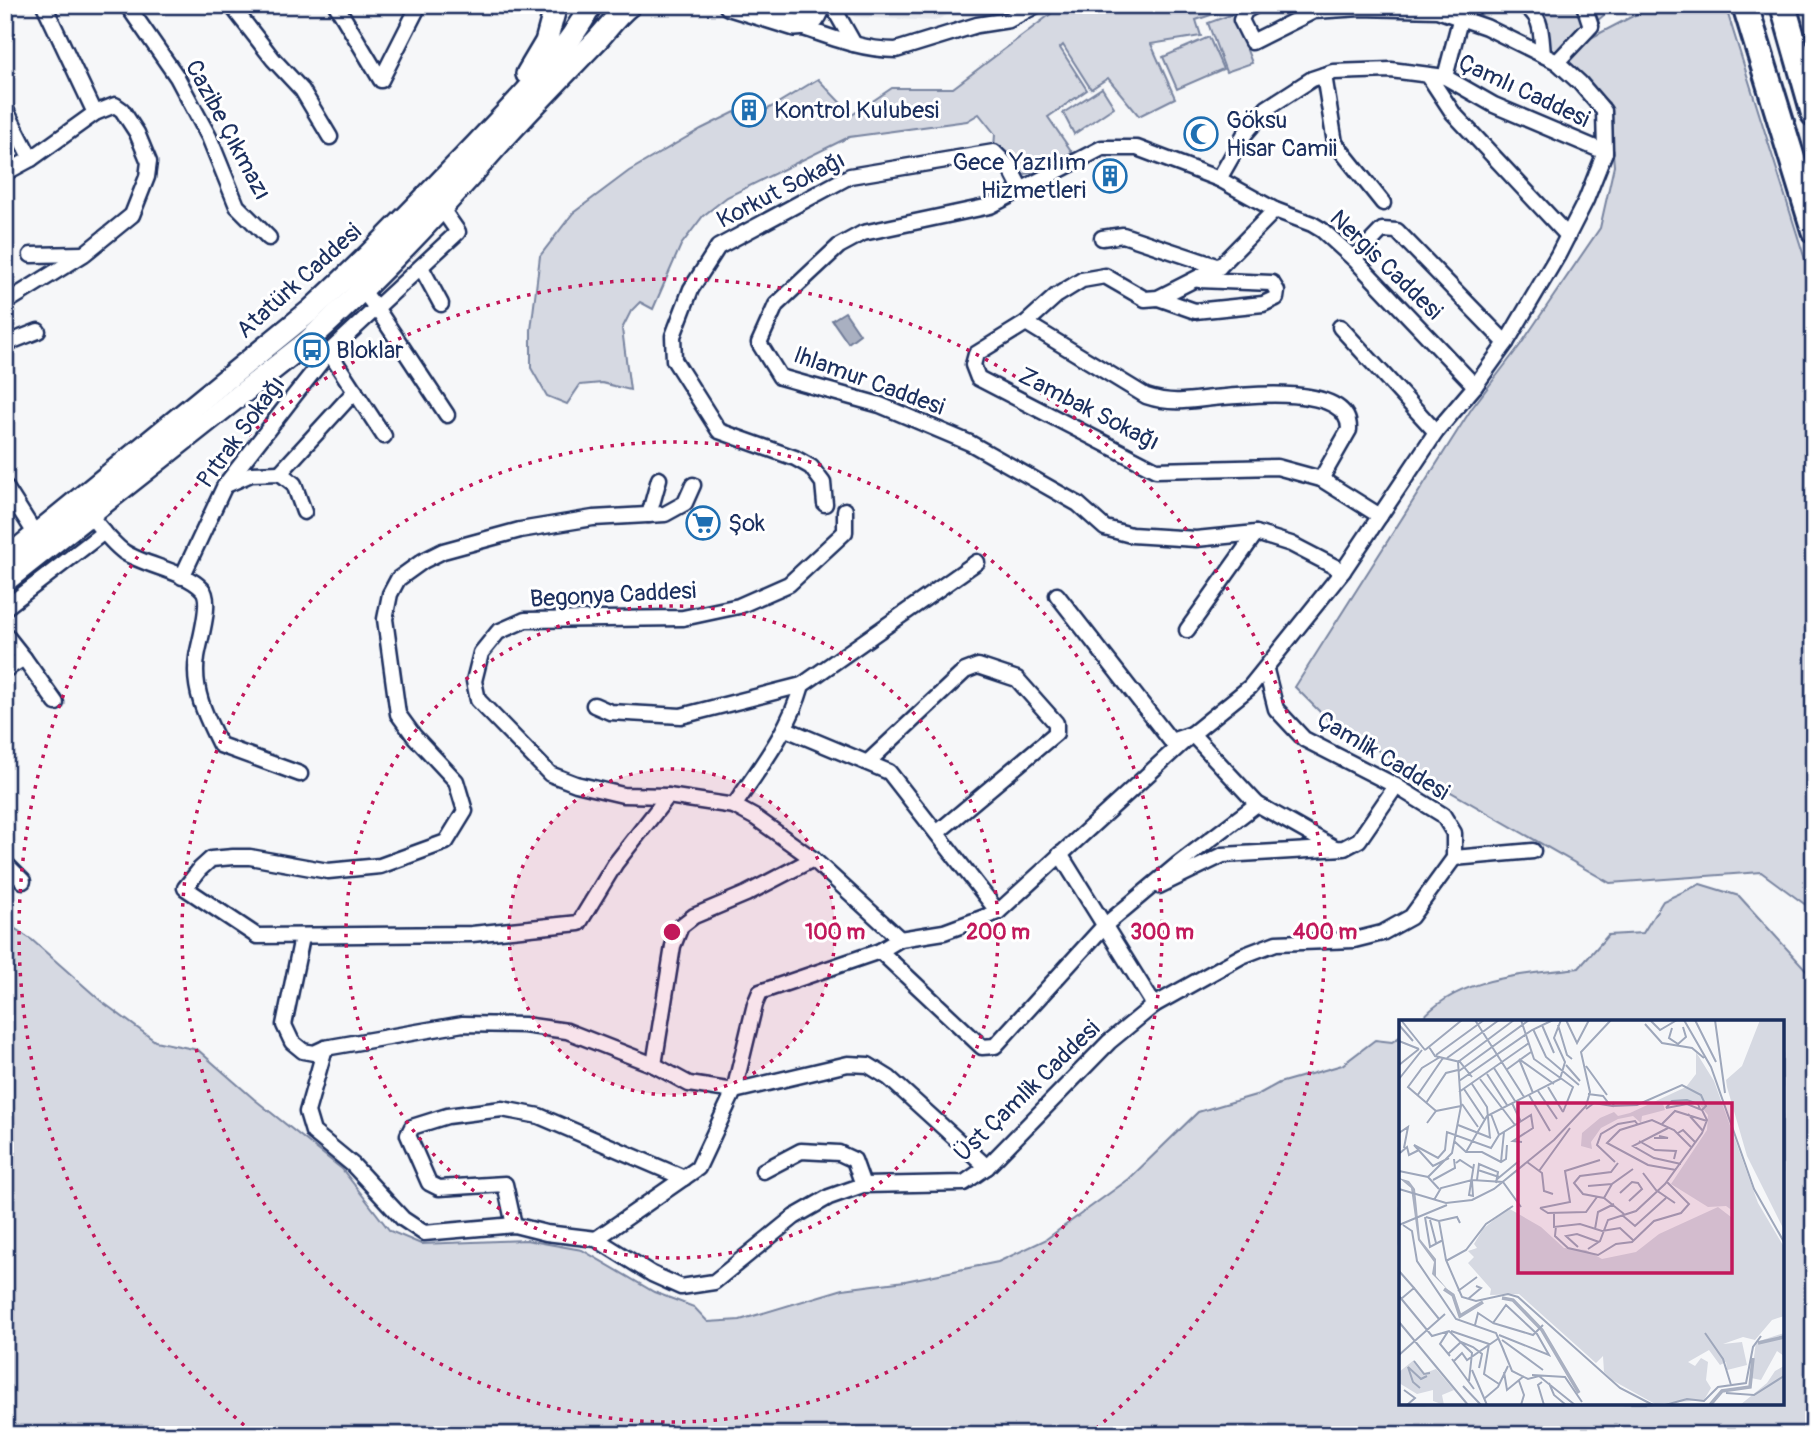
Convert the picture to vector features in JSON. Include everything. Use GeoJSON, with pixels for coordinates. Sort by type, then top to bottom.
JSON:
{"type":"FeatureCollection","features":[{"type":"Feature","properties":{"kind":"highway"},"geometry":{"type":"LineString","coordinates":[[1745,5],[1814,230]]}},
{"type":"Feature","properties":{"kind":"highway"},"geometry":{"type":"LineString","coordinates":[[1783,5],[1814,114]]}},
{"type":"Feature","properties":{"kind":"main road"},"geometry":{"type":"LineString","coordinates":[[507,112],[541,53],[556,5]]}},
{"type":"Feature","properties":{"kind":"main road","name":"Atatürk Caddesi"},"geometry":{"type":"LineString","coordinates":[[5,581],[84,508],[310,312],[387,237],[507,112],[568,42],[591,5]]}},
{"type":"Feature","properties":{"kind":"main road"},"geometry":{"type":"LineString","coordinates":[[583,53],[599,31],[612,5]]}},
{"type":"Feature","properties":{"kind":"main road"},"geometry":{"type":"LineString","coordinates":[[583,53],[630,5]]}},
{"type":"Feature","properties":{"kind":"main road"},"geometry":{"type":"LineString","coordinates":[[730,5],[805,25],[811,22],[820,5]]}},
{"type":"Feature","properties":{"kind":"main road","name":"Atatürk Caddesi"},"geometry":{"type":"LineString","coordinates":[[5,560],[36,535],[84,508],[307,342],[363,291],[442,209],[583,53]]}},
{"type":"Feature","properties":{"kind":"street"},"geometry":{"type":"LineString","coordinates":[[44,5],[95,113]]}},
{"type":"Feature","properties":{"kind":"street","name":"Cazibe Çıkmazı"},"geometry":{"type":"LineString","coordinates":[[127,5],[177,77],[209,137],[237,206],[269,238]]}},
{"type":"Feature","properties":{"kind":"street"},"geometry":{"type":"LineString","coordinates":[[231,5],[273,59],[302,90],[330,137]]}},
{"type":"Feature","properties":{"kind":"street"},"geometry":{"type":"LineString","coordinates":[[336,5],[381,80],[419,5]]}},
{"type":"Feature","properties":{"kind":"street"},"geometry":{"type":"LineString","coordinates":[[832,5],[854,44]]}},
{"type":"Feature","properties":{"kind":"street"},"geometry":{"type":"LineString","coordinates":[[782,17],[842,42],[896,50],[977,25],[1009,20],[1037,5]]}},
{"type":"Feature","properties":{"kind":"street"},"geometry":{"type":"LineString","coordinates":[[596,1239],[698,1168],[734,1091],[760,992],[880,951],[900,939],[944,932],[998,912],[1192,734],[1250,687],[1343,571],[1436,432],[1475,386],[1506,343],[1568,236],[1605,152],[1604,111],[1558,62],[1486,27],[1462,12],[1437,10],[1361,7],[1314,11],[1252,42],[1241,20],[1245,11],[1256,5]]}},
{"type":"Feature","properties":{"kind":"street"},"geometry":{"type":"LineString","coordinates":[[1522,5],[1529,8],[1540,21],[1543,55]]}},
{"type":"Feature","properties":{"kind":"street"},"geometry":{"type":"LineString","coordinates":[[1558,62],[1591,26],[1584,5]]}},
{"type":"Feature","properties":{"kind":"street"},"geometry":{"type":"LineString","coordinates":[[1445,77],[1462,12]]}},
{"type":"Feature","properties":{"kind":"street","name":"Çamlı Caddesi"},"geometry":{"type":"LineString","coordinates":[[1219,179],[1244,135],[1267,108],[1312,79],[1333,72],[1391,70],[1445,77],[1494,105],[1605,152]]}},
{"type":"Feature","properties":{"kind":"street"},"geometry":{"type":"LineString","coordinates":[[1324,75],[1335,143],[1383,203]]}},
{"type":"Feature","properties":{"kind":"street"},"geometry":{"type":"LineString","coordinates":[[1428,75],[1453,113],[1568,236]]}},
{"type":"Feature","properties":{"kind":"street"},"geometry":{"type":"LineString","coordinates":[[5,173],[31,159],[95,113],[115,105],[122,110],[137,133],[149,162],[147,177],[132,215],[84,254],[5,303]]}},
{"type":"Feature","properties":{"kind":"street"},"geometry":{"type":"LineString","coordinates":[[5,108],[31,159]]}},
{"type":"Feature","properties":{"kind":"street","name":"Nergis Caddesi"},"geometry":{"type":"LineString","coordinates":[[1022,191],[1102,148],[1137,148],[1219,179],[1275,210],[1312,223],[1354,258],[1475,386]]}},
{"type":"Feature","properties":{"kind":"street","name":"Korkut Sokağı"},"geometry":{"type":"LineString","coordinates":[[825,504],[823,484],[811,467],[795,458],[719,431],[674,360],[673,336],[691,289],[704,266],[718,247],[850,176],[994,152],[1010,168],[1022,191]]}},
{"type":"Feature","properties":{"kind":"street","name":"Ihlamur Caddesi"},"geometry":{"type":"LineString","coordinates":[[1022,191],[990,206],[863,233],[839,246],[776,305],[759,343],[780,377],[880,405],[970,443],[1078,504],[1105,528],[1131,535],[1196,539],[1256,533]]}},
{"type":"Feature","properties":{"kind":"street","name":"Pıtrak Sokağı"},"geometry":{"type":"LineString","coordinates":[[182,577],[225,485],[329,352],[458,232],[442,209]]}},
{"type":"Feature","properties":{"kind":"street"},"geometry":{"type":"LineString","coordinates":[[1275,210],[1219,267],[1158,298],[1145,299],[1105,276],[1082,280],[1056,296],[1026,323],[1146,396],[1162,401],[1276,393],[1323,401],[1340,408],[1350,421],[1349,430],[1321,479]]}},
{"type":"Feature","properties":{"kind":"street"},"geometry":{"type":"LineString","coordinates":[[1354,258],[1382,230],[1397,231],[1506,343]]}},
{"type":"Feature","properties":{"kind":"street"},"geometry":{"type":"LineString","coordinates":[[1102,238],[1123,236],[1219,267]]}},
{"type":"Feature","properties":{"kind":"street"},"geometry":{"type":"LineString","coordinates":[[32,256],[84,254]]}},
{"type":"Feature","properties":{"kind":"street"},"geometry":{"type":"LineString","coordinates":[[421,267],[441,304]]}},
{"type":"Feature","properties":{"kind":"street"},"geometry":{"type":"LineString","coordinates":[[1158,298],[1195,311],[1263,304],[1276,298],[1277,291],[1272,283],[1196,279]]}},
{"type":"Feature","properties":{"kind":"street"},"geometry":{"type":"LineString","coordinates":[[363,291],[447,415]]}},
{"type":"Feature","properties":{"kind":"street","name":"Zambak Sokağı"},"geometry":{"type":"LineString","coordinates":[[1026,323],[976,354],[973,365],[978,378],[1156,470],[1277,467],[1321,479],[1380,516]]}},
{"type":"Feature","properties":{"kind":"street"},"geometry":{"type":"LineString","coordinates":[[1340,327],[1436,432]]}},
{"type":"Feature","properties":{"kind":"street"},"geometry":{"type":"LineString","coordinates":[[5,344],[38,331]]}},
{"type":"Feature","properties":{"kind":"street"},"geometry":{"type":"LineString","coordinates":[[329,352],[384,436]]}},
{"type":"Feature","properties":{"kind":"street"},"geometry":{"type":"LineString","coordinates":[[280,473],[355,391]]}},
{"type":"Feature","properties":{"kind":"street"},"geometry":{"type":"LineString","coordinates":[[225,485],[251,474],[280,473],[294,484],[304,512]]}},
{"type":"Feature","properties":{"kind":"street"},"geometry":{"type":"LineString","coordinates":[[649,515],[659,480]]}},
{"type":"Feature","properties":{"kind":"street"},"geometry":{"type":"LineString","coordinates":[[668,796],[615,864],[579,923],[472,934],[257,936],[185,888],[211,859],[250,857],[328,871],[380,866],[446,842],[465,811],[456,781],[414,736],[398,714],[384,619],[390,594],[398,579],[443,551],[520,530],[593,518],[665,514],[685,503],[693,485]]}},
{"type":"Feature","properties":{"kind":"street"},"geometry":{"type":"LineString","coordinates":[[7,493],[36,535]]}},
{"type":"Feature","properties":{"kind":"street"},"geometry":{"type":"LineString","coordinates":[[84,508],[125,552],[182,577],[203,590],[208,602],[196,661],[197,689],[204,713],[220,744],[300,774]]}},
{"type":"Feature","properties":{"kind":"street","name":"Begonya Caddesi"},"geometry":{"type":"LineString","coordinates":[[845,510],[845,532],[789,584],[739,606],[683,618],[525,620],[498,632],[481,653],[474,681],[478,700],[550,774],[576,784],[623,794],[668,796],[734,806],[756,818],[813,859],[900,939]]}},
{"type":"Feature","properties":{"kind":"street"},"geometry":{"type":"LineString","coordinates":[[5,608],[104,532]]}},
{"type":"Feature","properties":{"kind":"street"},"geometry":{"type":"LineString","coordinates":[[1186,630],[1256,533],[1291,544],[1343,571]]}},
{"type":"Feature","properties":{"kind":"street"},"geometry":{"type":"LineString","coordinates":[[594,705],[610,712],[681,716],[802,685],[978,562]]}},
{"type":"Feature","properties":{"kind":"street"},"geometry":{"type":"LineString","coordinates":[[1057,595],[1171,741],[1192,734]]}},
{"type":"Feature","properties":{"kind":"street"},"geometry":{"type":"LineString","coordinates":[[5,634],[56,703]]}},
{"type":"Feature","properties":{"kind":"street"},"geometry":{"type":"LineString","coordinates":[[5,670],[24,658]]}},
{"type":"Feature","properties":{"kind":"street"},"geometry":{"type":"LineString","coordinates":[[868,762],[965,671],[978,666],[1017,679],[1056,723],[1056,733],[938,832]]}},
{"type":"Feature","properties":{"kind":"street","name":"Çamlik Caddesi"},"geometry":{"type":"LineString","coordinates":[[1266,670],[1276,709],[1304,738],[1396,786],[1443,815],[1454,833],[1454,858]]}},
{"type":"Feature","properties":{"kind":"street"},"geometry":{"type":"LineString","coordinates":[[734,806],[786,729],[802,685]]}},
{"type":"Feature","properties":{"kind":"street"},"geometry":{"type":"LineString","coordinates":[[1250,687],[1270,685]]}},
{"type":"Feature","properties":{"kind":"street"},"geometry":{"type":"LineString","coordinates":[[786,729],[889,772],[998,912]]}},
{"type":"Feature","properties":{"kind":"street"},"geometry":{"type":"LineString","coordinates":[[1192,734],[1257,804],[1335,848]]}},
{"type":"Feature","properties":{"kind":"street"},"geometry":{"type":"LineString","coordinates":[[1137,897],[1223,855],[1344,848],[1359,840],[1396,786]]}},
{"type":"Feature","properties":{"kind":"street"},"geometry":{"type":"LineString","coordinates":[[880,951],[982,1046],[995,1046],[1104,926],[1137,897],[1257,804]]}},
{"type":"Feature","properties":{"kind":"street"},"geometry":{"type":"LineString","coordinates":[[1454,858],[1533,851]]}},
{"type":"Feature","properties":{"kind":"street"},"geometry":{"type":"LineString","coordinates":[[1060,854],[1154,1005]]}},
{"type":"Feature","properties":{"kind":"street","name":"Üst Çamlik Caddesi"},"geometry":{"type":"LineString","coordinates":[[325,1048],[307,1112],[313,1132],[353,1166],[403,1219],[424,1233],[514,1225],[547,1233],[596,1239],[652,1274],[681,1287],[714,1282],[794,1217],[829,1197],[863,1185],[964,1183],[987,1167],[1109,1042],[1154,1005],[1242,956],[1276,943],[1354,940],[1382,933],[1411,917],[1454,858]]}},
{"type":"Feature","properties":{"kind":"street"},"geometry":{"type":"LineString","coordinates":[[654,1065],[673,946],[681,926],[694,916],[746,894],[813,859]]}},
{"type":"Feature","properties":{"kind":"street"},"geometry":{"type":"LineString","coordinates":[[5,863],[23,881]]}},
{"type":"Feature","properties":{"kind":"street"},"geometry":{"type":"LineString","coordinates":[[302,937],[284,1025],[292,1042],[303,1051],[314,1053],[325,1048],[463,1024],[524,1025],[567,1031],[654,1065],[689,1084],[734,1091],[848,1064],[868,1065],[889,1078],[987,1167]]}},
{"type":"Feature","properties":{"kind":"street"},"geometry":{"type":"LineString","coordinates":[[514,1225],[505,1184],[439,1188],[429,1183],[408,1135],[412,1127],[447,1116],[502,1109],[539,1116],[684,1178]]}},
{"type":"Feature","properties":{"kind":"street"},"geometry":{"type":"LineString","coordinates":[[764,1171],[801,1151],[839,1153],[854,1160],[863,1185]]}},
{"type":"Feature","properties":{"kind":"shaded area"},"geometry":{"type":"Polygon","coordinates":[[[844,5],[966,5],[935,21],[855,17],[844,5]]]}},
{"type":"Feature","properties":{"kind":"shaded area"},"geometry":{"type":"Polygon","coordinates":[[[1065,5],[1240,5],[1196,20],[1201,36],[1151,44],[1175,98],[1139,116],[1108,78],[1091,89],[1063,45],[1060,48],[1087,90],[1048,117],[1072,152],[1043,171],[1019,175],[994,148],[995,134],[979,114],[967,121],[849,137],[727,197],[703,216],[681,245],[653,309],[640,302],[631,311],[622,329],[630,390],[602,383],[580,385],[567,404],[547,396],[531,368],[531,330],[540,256],[573,213],[629,171],[701,129],[735,112],[743,124],[818,79],[852,115],[892,88],[953,88],[1065,5]]]}},
{"type":"Feature","properties":{"kind":"shaded area"},"geometry":{"type":"Polygon","coordinates":[[[1531,5],[1607,5],[1604,15],[1558,55],[1654,5],[1725,5],[1814,288],[1814,911],[1761,872],[1610,883],[1332,724],[1295,687],[1472,408],[1521,344],[1600,228],[1614,166],[1609,103],[1554,57],[1545,54],[1531,5]]]}},
{"type":"Feature","properties":{"kind":"shaded area"},"geometry":{"type":"Polygon","coordinates":[[[1233,14],[1252,63],[1226,72],[1208,23],[1233,14]]]}},
{"type":"Feature","properties":{"kind":"shaded area"},"geometry":{"type":"Polygon","coordinates":[[[1209,37],[1223,69],[1177,89],[1163,57],[1209,37]]]}},
{"type":"Feature","properties":{"kind":"shaded area"},"geometry":{"type":"Polygon","coordinates":[[[1102,88],[1114,107],[1074,134],[1063,113],[1102,88]]]}},
{"type":"Feature","properties":{"kind":"shaded area"},"geometry":{"type":"Polygon","coordinates":[[[1700,884],[1739,896],[1808,972],[1814,957],[1814,1435],[5,1435],[5,922],[32,940],[101,1001],[155,1041],[198,1050],[342,1169],[390,1231],[421,1244],[526,1240],[582,1250],[654,1292],[694,1307],[708,1322],[740,1320],[843,1289],[905,1281],[998,1262],[1045,1240],[1129,1179],[1198,1112],[1259,1094],[1279,1083],[1342,1065],[1375,1040],[1392,1042],[1399,1037],[1399,1405],[1784,1405],[1784,1020],[1421,1020],[1452,995],[1493,980],[1579,968],[1608,935],[1643,933],[1663,901],[1700,884]]]}},
{"type":"Feature","properties":{"kind":"water"},"geometry":{"type":"Polygon","coordinates":[[[845,312],[860,334],[848,343],[832,320],[845,312]]]}},
{"type":"Feature","properties":{"kind":"place","name":"Kontrol Kulubesi"},"geometry":{"type":"Point","coordinates":[749,110]}},
{"type":"Feature","properties":{"kind":"place","name":"Göksu Hisar Camii"},"geometry":{"type":"Point","coordinates":[1201,134]}},
{"type":"Feature","properties":{"kind":"place","name":"Gece Yazılım Hizmetleri"},"geometry":{"type":"Point","coordinates":[1110,176]}},
{"type":"Feature","properties":{"kind":"place","name":"Bloklar"},"geometry":{"type":"Point","coordinates":[312,350]}},
{"type":"Feature","properties":{"kind":"place","name":"Şok"},"geometry":{"type":"Point","coordinates":[703,523]}}]}
